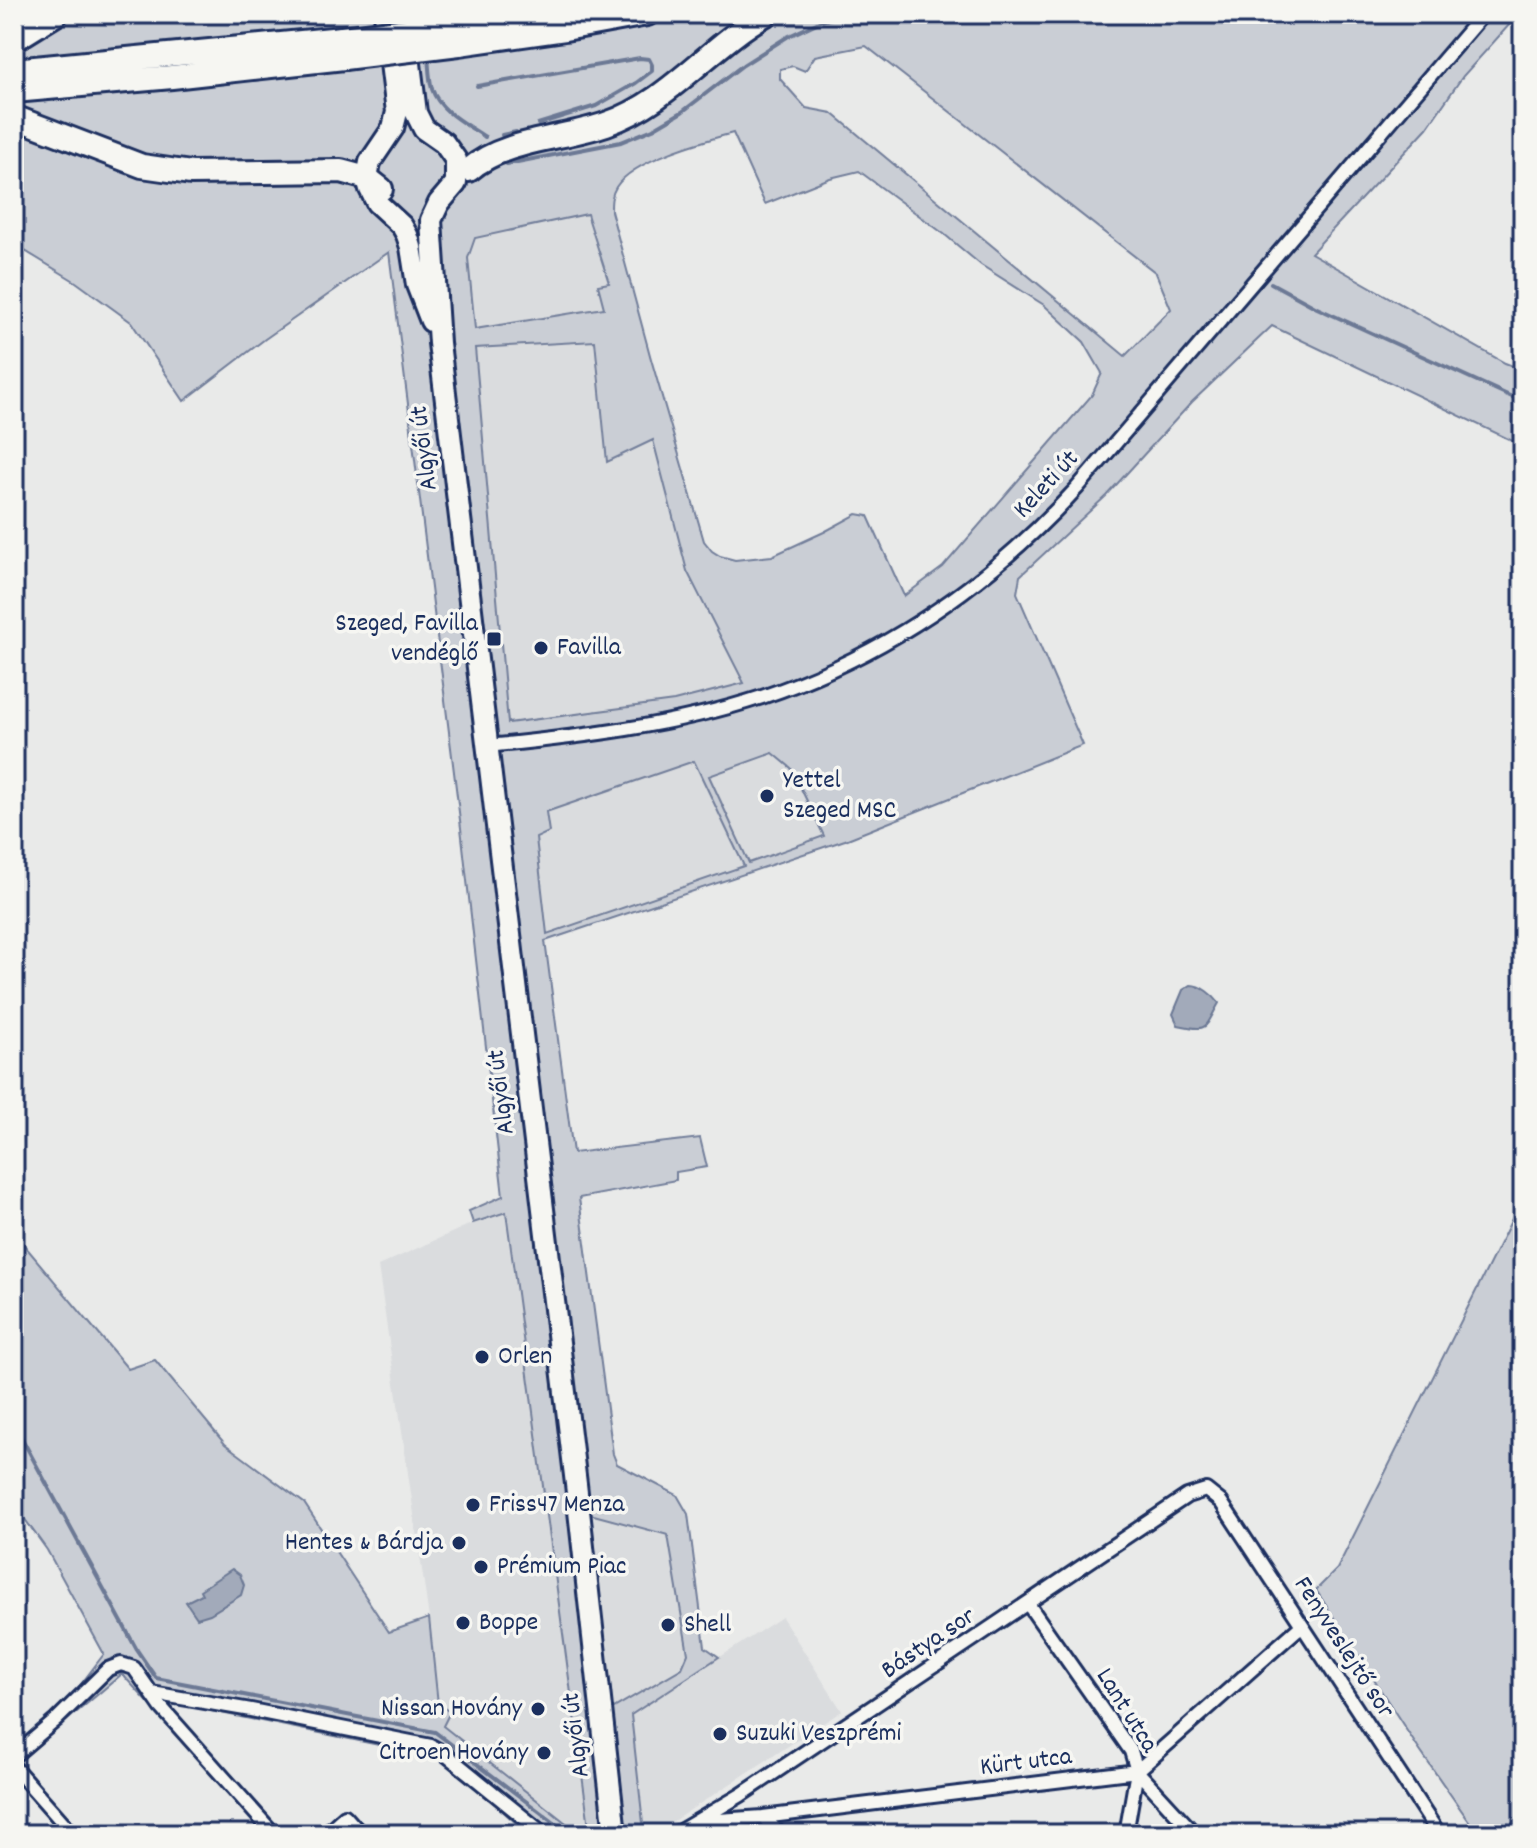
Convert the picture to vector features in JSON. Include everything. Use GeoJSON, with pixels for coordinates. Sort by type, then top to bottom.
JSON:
{"type":"FeatureCollection","features":[{"type":"Feature","properties":{"kind":"highway"},"geometry":{"type":"LineString","coordinates":[[14,40],[56,14]]}},
{"type":"Feature","properties":{"kind":"highway"},"geometry":{"type":"LineString","coordinates":[[458,34],[527,14]]}},
{"type":"Feature","properties":{"kind":"highway"},"geometry":{"type":"LineString","coordinates":[[14,91],[172,77],[343,48],[458,34],[565,29],[647,14]]}},
{"type":"Feature","properties":{"kind":"highway"},"geometry":{"type":"LineString","coordinates":[[469,170],[496,152],[608,124],[641,109],[665,94],[724,43],[766,14]]}},
{"type":"Feature","properties":{"kind":"highway"},"geometry":{"type":"LineString","coordinates":[[14,70],[343,48]]}},
{"type":"Feature","properties":{"kind":"highway"},"geometry":{"type":"LineString","coordinates":[[14,117],[125,161],[161,170],[191,173],[341,171],[374,183]]}},
{"type":"Feature","properties":{"kind":"main road"},"geometry":{"type":"LineString","coordinates":[[374,183],[370,162],[393,128],[397,112],[385,14]]}},
{"type":"Feature","properties":{"kind":"main road"},"geometry":{"type":"LineString","coordinates":[[393,14],[406,125],[402,136],[384,157],[370,189],[377,203],[402,226],[438,213],[458,200],[469,170],[462,148],[453,135],[432,119],[423,106],[411,14]]}},
{"type":"Feature","properties":{"kind":"main road"},"geometry":{"type":"LineString","coordinates":[[404,14],[416,113],[424,129],[444,143],[456,160],[456,183],[438,213],[442,280],[439,343]]}},
{"type":"Feature","properties":{"kind":"main road"},"geometry":{"type":"LineString","coordinates":[[408,225],[417,285],[439,343]]}},
{"type":"Feature","properties":{"kind":"main road","name":"Algyői út"},"geometry":{"type":"LineString","coordinates":[[439,343],[615,1834]]}},
{"type":"Feature","properties":{"kind":"street","name":"Keleti út"},"geometry":{"type":"LineString","coordinates":[[487,746],[622,729],[759,698],[860,656],[953,600],[1015,550],[1077,488],[1483,14]]}},
{"type":"Feature","properties":{"kind":"street","name":"Bástya sor"},"geometry":{"type":"LineString","coordinates":[[675,1834],[741,1795],[1187,1496],[1206,1490]]}},
{"type":"Feature","properties":{"kind":"street","name":"Fenyveslejtő sor"},"geometry":{"type":"LineString","coordinates":[[1206,1490],[1221,1502],[1439,1834]]}},
{"type":"Feature","properties":{"kind":"street","name":"Lant utca"},"geometry":{"type":"LineString","coordinates":[[1028,1604],[1131,1751],[1137,1771],[1195,1834]]}},
{"type":"Feature","properties":{"kind":"street"},"geometry":{"type":"LineString","coordinates":[[1126,1834],[1137,1771],[1301,1626]]}},
{"type":"Feature","properties":{"kind":"street"},"geometry":{"type":"LineString","coordinates":[[14,1756],[108,1669],[121,1664],[134,1668],[161,1707],[274,1834]]}},
{"type":"Feature","properties":{"kind":"street"},"geometry":{"type":"LineString","coordinates":[[152,1693],[431,1746],[444,1753],[544,1834]]}},
{"type":"Feature","properties":{"kind":"street"},"geometry":{"type":"LineString","coordinates":[[14,1767],[73,1834]]}},
{"type":"Feature","properties":{"kind":"street","name":"Kürt utca"},"geometry":{"type":"LineString","coordinates":[[703,1819],[760,1817],[1137,1771]]}},
{"type":"Feature","properties":{"kind":"street"},"geometry":{"type":"LineString","coordinates":[[741,1795],[780,1834]]}},
{"type":"Feature","properties":{"kind":"street"},"geometry":{"type":"LineString","coordinates":[[325,1834],[345,1816],[361,1834]]}},
{"type":"Feature","properties":{"kind":"shaded area"},"geometry":{"type":"Polygon","coordinates":[[[14,14],[1519,14],[1463,76],[1427,128],[1311,253],[1505,363],[1523,370],[1523,446],[1272,326],[1192,402],[1106,496],[1020,576],[1017,593],[1083,745],[845,840],[545,941],[573,1153],[700,1138],[707,1167],[676,1172],[676,1180],[579,1198],[613,1454],[617,1464],[677,1495],[688,1514],[705,1647],[719,1657],[631,1715],[644,1832],[663,1834],[590,1834],[506,1212],[473,1223],[469,1211],[503,1196],[461,828],[389,252],[265,339],[184,401],[131,322],[76,282],[20,248],[14,251],[14,14]],[[866,46],[815,56],[805,71],[793,66],[780,69],[780,79],[806,108],[832,113],[1125,356],[1171,309],[1156,273],[866,46]],[[733,133],[653,160],[625,177],[613,193],[611,211],[704,541],[720,556],[735,560],[772,556],[857,514],[868,516],[904,596],[943,567],[1092,395],[1102,373],[1084,342],[1044,305],[981,265],[859,171],[830,178],[765,204],[733,133]],[[587,214],[475,238],[468,258],[475,329],[604,308],[598,285],[609,283],[587,214]],[[595,341],[475,348],[508,723],[674,701],[744,683],[687,571],[653,440],[607,462],[595,341]],[[773,753],[709,776],[749,863],[824,836],[791,768],[773,753]],[[694,761],[546,812],[549,832],[536,838],[547,934],[744,866],[694,761]],[[590,1514],[612,1709],[682,1668],[688,1654],[668,1535],[590,1514]]]}},
{"type":"Feature","properties":{"kind":"shaded area"},"geometry":{"type":"Polygon","coordinates":[[[588,213],[609,283],[599,285],[605,308],[474,329],[468,258],[475,238],[588,213]]]}},
{"type":"Feature","properties":{"kind":"shaded area"},"geometry":{"type":"Polygon","coordinates":[[[595,341],[607,461],[653,439],[687,571],[744,684],[674,701],[508,723],[475,348],[595,341]]]}},
{"type":"Feature","properties":{"kind":"shaded area"},"geometry":{"type":"Polygon","coordinates":[[[773,753],[791,768],[824,837],[749,863],[708,776],[773,753]]]}},
{"type":"Feature","properties":{"kind":"shaded area"},"geometry":{"type":"Polygon","coordinates":[[[694,761],[744,867],[547,934],[536,838],[549,832],[545,812],[694,761]]]}},
{"type":"Feature","properties":{"kind":"shaded area"},"geometry":{"type":"Polygon","coordinates":[[[1523,1197],[1523,1834],[1478,1834],[1418,1748],[1316,1590],[1337,1569],[1523,1197]]]}},
{"type":"Feature","properties":{"kind":"shaded area"},"geometry":{"type":"Polygon","coordinates":[[[506,1211],[590,1834],[580,1834],[443,1726],[450,1712],[438,1704],[429,1618],[378,1266],[506,1211]]]}},
{"type":"Feature","properties":{"kind":"shaded area"},"geometry":{"type":"Polygon","coordinates":[[[14,1233],[128,1369],[155,1360],[225,1444],[304,1503],[389,1632],[429,1618],[438,1704],[450,1712],[443,1726],[580,1834],[528,1834],[454,1767],[438,1757],[162,1701],[153,1708],[122,1674],[14,1765],[14,1747],[68,1701],[104,1654],[47,1550],[14,1507],[14,1233]]]}},
{"type":"Feature","properties":{"kind":"shaded area"},"geometry":{"type":"Polygon","coordinates":[[[589,1514],[669,1536],[688,1654],[682,1668],[612,1710],[589,1514]]]}},
{"type":"Feature","properties":{"kind":"shaded area","name":"Suzuki Veszprémi"},"geometry":{"type":"Polygon","coordinates":[[[782,1617],[842,1711],[658,1831],[644,1832],[631,1715],[782,1617]]]}},
{"type":"Feature","properties":{"kind":"water"},"geometry":{"type":"Polygon","coordinates":[[[1191,985],[1206,991],[1219,1003],[1208,1023],[1201,1028],[1178,1025],[1173,1014],[1183,990],[1191,985]]]}},
{"type":"Feature","properties":{"kind":"water"},"geometry":{"type":"Polygon","coordinates":[[[232,1569],[240,1575],[244,1585],[241,1595],[210,1614],[197,1618],[186,1602],[202,1594],[200,1590],[232,1569]]]}},
{"type":"Feature","properties":{"kind":"waterway"},"geometry":{"type":"LineString","coordinates":[[507,164],[621,142],[653,129],[787,37],[821,21],[847,14]]}},
{"type":"Feature","properties":{"kind":"waterway"},"geometry":{"type":"LineString","coordinates":[[428,56],[431,85],[436,97],[454,117],[485,137]]}},
{"type":"Feature","properties":{"kind":"waterway"},"geometry":{"type":"LineString","coordinates":[[477,86],[649,59],[652,71],[636,83],[596,106],[538,124]]}},
{"type":"Feature","properties":{"kind":"waterway"},"geometry":{"type":"LineString","coordinates":[[502,135],[516,132]]}},
{"type":"Feature","properties":{"kind":"waterway"},"geometry":{"type":"LineString","coordinates":[[1271,283],[1317,308],[1523,402]]}},
{"type":"Feature","properties":{"kind":"waterway"},"geometry":{"type":"LineString","coordinates":[[14,1424],[137,1650],[156,1678],[435,1732],[569,1834]]}},
{"type":"Feature","properties":{"kind":"place","name":"Szeged, Favilla vendéglő"},"geometry":{"type":"Point","coordinates":[494,639]}},
{"type":"Feature","properties":{"kind":"place","name":"Favilla"},"geometry":{"type":"Point","coordinates":[541,648]}},
{"type":"Feature","properties":{"kind":"place","name":"Yettel Szeged MSC"},"geometry":{"type":"Point","coordinates":[767,796]}},
{"type":"Feature","properties":{"kind":"place","name":"Orlen"},"geometry":{"type":"Point","coordinates":[482,1357]}},
{"type":"Feature","properties":{"kind":"place","name":"Friss47 Menza"},"geometry":{"type":"Point","coordinates":[473,1505]}},
{"type":"Feature","properties":{"kind":"place","name":"Hentes & Bárdja"},"geometry":{"type":"Point","coordinates":[459,1543]}},
{"type":"Feature","properties":{"kind":"place","name":"Prémium Piac"},"geometry":{"type":"Point","coordinates":[481,1567]}},
{"type":"Feature","properties":{"kind":"place","name":"Boppe"},"geometry":{"type":"Point","coordinates":[463,1623]}},
{"type":"Feature","properties":{"kind":"place","name":"Shell"},"geometry":{"type":"Point","coordinates":[668,1625]}},
{"type":"Feature","properties":{"kind":"place","name":"Nissan Hovány"},"geometry":{"type":"Point","coordinates":[538,1709]}},
{"type":"Feature","properties":{"kind":"place","name":"Suzuki Veszprémi"},"geometry":{"type":"Point","coordinates":[720,1734]}},
{"type":"Feature","properties":{"kind":"place","name":"Citroen Hovány"},"geometry":{"type":"Point","coordinates":[544,1753]}}]}
